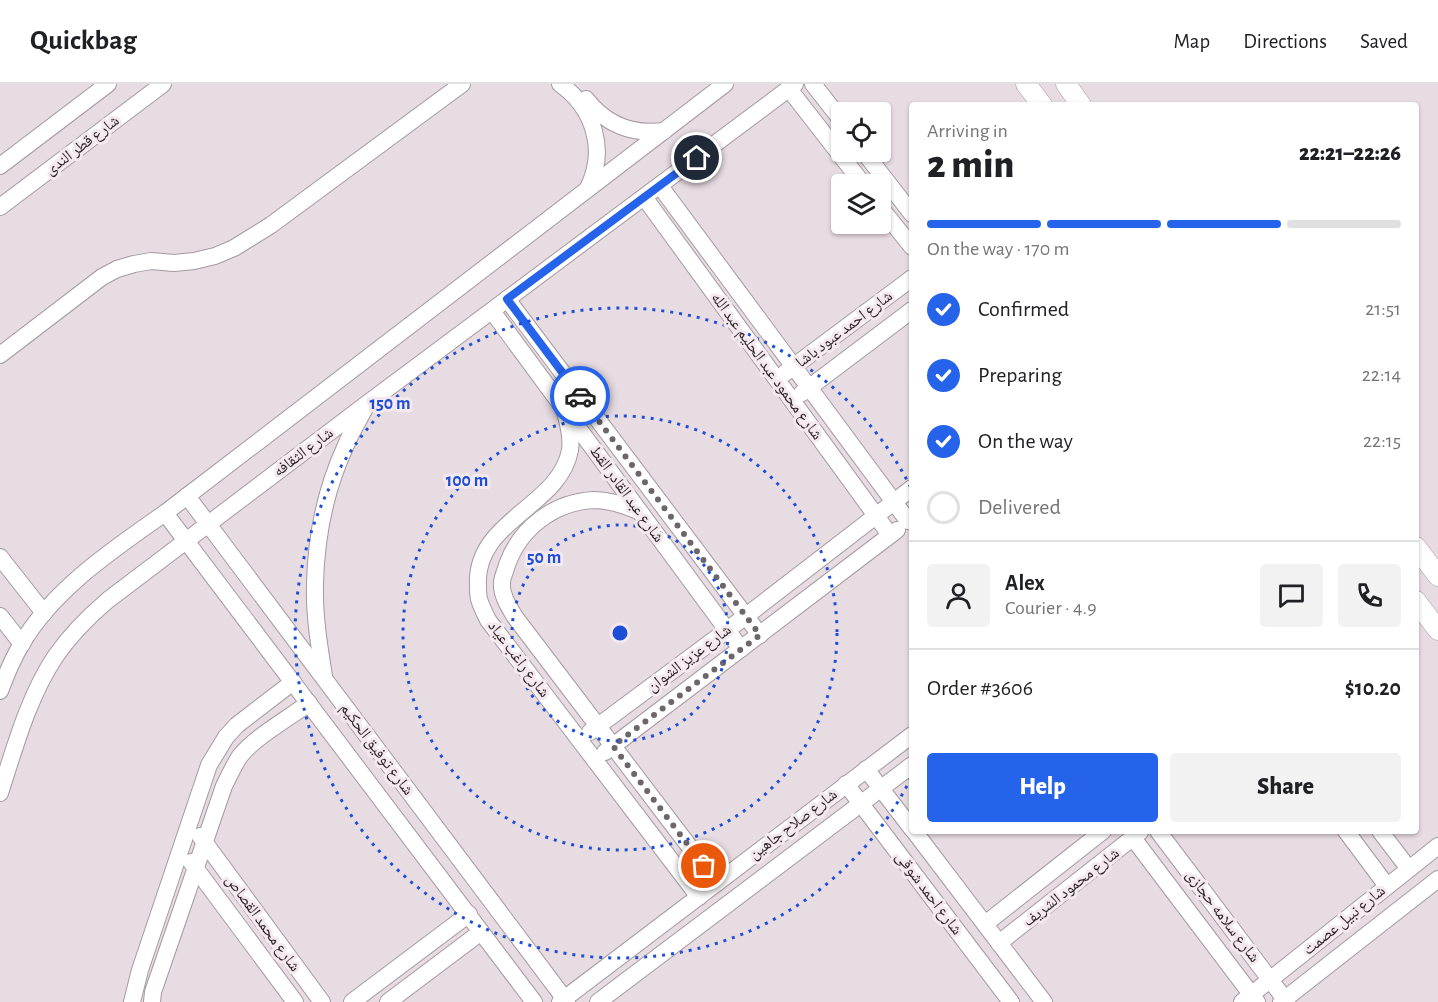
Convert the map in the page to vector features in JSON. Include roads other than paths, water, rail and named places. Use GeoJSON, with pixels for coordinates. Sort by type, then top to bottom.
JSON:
{"type":"FeatureCollection","features":[{"type":"Feature","properties":{"kind":"street","name":"شارع قطر الندى"},"geometry":{"type":"LineString","coordinates":[[0,166],[108,84]]}},
{"type":"Feature","properties":{"kind":"street","name":"شارع قطر الندى"},"geometry":{"type":"LineString","coordinates":[[0,207],[163,84]]}},
{"type":"Feature","properties":{"kind":"street"},"geometry":{"type":"LineString","coordinates":[[0,355],[102,277],[117,269],[152,261],[194,261],[234,248],[270,225],[462,84]]}},
{"type":"Feature","properties":{"kind":"street"},"geometry":{"type":"LineString","coordinates":[[560,84],[581,104],[594,130],[597,160],[588,188]]}},
{"type":"Feature","properties":{"kind":"street"},"geometry":{"type":"LineString","coordinates":[[577,84],[595,110],[615,124],[639,132],[664,131]]}},
{"type":"Feature","properties":{"kind":"street"},"geometry":{"type":"LineString","coordinates":[[0,691],[9,667],[44,613],[91,568],[725,84]]}},
{"type":"Feature","properties":{"kind":"street"},"geometry":{"type":"LineString","coordinates":[[813,84],[831,107]]}},
{"type":"Feature","properties":{"kind":"street"},"geometry":{"type":"LineString","coordinates":[[1026,84],[1040,102]]}},
{"type":"Feature","properties":{"kind":"street"},"geometry":{"type":"LineString","coordinates":[[1065,84],[1079,102]]}},
{"type":"Feature","properties":{"kind":"street"},"geometry":{"type":"LineString","coordinates":[[792,86],[856,174]]}},
{"type":"Feature","properties":{"kind":"street","name":"شارع الثقافه"},"geometry":{"type":"LineString","coordinates":[[0,793],[31,701],[55,657],[86,619],[368,403],[792,86]]}},
{"type":"Feature","properties":{"kind":"street"},"geometry":{"type":"LineString","coordinates":[[872,162],[909,210]]}},
{"type":"Feature","properties":{"kind":"street","name":"شارع محمود عبد الحليم عبد الله"},"geometry":{"type":"LineString","coordinates":[[660,186],[909,519]]}},
{"type":"Feature","properties":{"kind":"street","name":"شارع محمود عبد الحليم عبد الله"},"geometry":{"type":"LineString","coordinates":[[644,197],[890,535]]}},
{"type":"Feature","properties":{"kind":"street"},"geometry":{"type":"LineString","coordinates":[[891,221],[909,244]]}},
{"type":"Feature","properties":{"kind":"street","name":"شارع احمد عبود باشا"},"geometry":{"type":"LineString","coordinates":[[776,380],[909,280]]}},
{"type":"Feature","properties":{"kind":"street","name":"شارع عبد القادر القط"},"geometry":{"type":"LineString","coordinates":[[507,299],[760,635]]}},
{"type":"Feature","properties":{"kind":"street","name":"شارع عبد القادر القط"},"geometry":{"type":"LineString","coordinates":[[492,310],[741,649]]}},
{"type":"Feature","properties":{"kind":"street","name":"شارع احمد عبود باشا"},"geometry":{"type":"LineString","coordinates":[[792,401],[909,312]]}},
{"type":"Feature","properties":{"kind":"street"},"geometry":{"type":"LineString","coordinates":[[324,679],[317,631],[315,584],[319,536],[333,478],[346,445],[368,403]]}},
{"type":"Feature","properties":{"kind":"street","name":"شارع راغب عياد"},"geometry":{"type":"LineString","coordinates":[[564,409],[570,429],[570,450],[563,470],[550,486],[499,532],[484,551],[477,574],[478,598],[488,620],[699,897]]}},
{"type":"Feature","properties":{"kind":"street","name":"شارع عزيز الشوان"},"geometry":{"type":"LineString","coordinates":[[579,740],[909,491]]}},
{"type":"Feature","properties":{"kind":"street","name":"شارع توفيق الحكيم"},"geometry":{"type":"LineString","coordinates":[[187,496],[564,1001]]}},
{"type":"Feature","properties":{"kind":"street","name":"شارع راغب عياد"},"geometry":{"type":"LineString","coordinates":[[638,511],[617,503],[595,500],[573,503],[552,511],[534,524],[519,540],[502,582],[506,601],[514,616],[717,883]]}},
{"type":"Feature","properties":{"kind":"street","name":"شارع توفيق الحكيم"},"geometry":{"type":"LineString","coordinates":[[165,513],[534,1002]]}},
{"type":"Feature","properties":{"kind":"street","name":"شارع عزيز الشوان"},"geometry":{"type":"LineString","coordinates":[[594,760],[909,521]]}},
{"type":"Feature","properties":{"kind":"street"},"geometry":{"type":"LineString","coordinates":[[1419,551],[1438,576]]}},
{"type":"Feature","properties":{"kind":"street"},"geometry":{"type":"LineString","coordinates":[[0,556],[44,613]]}},
{"type":"Feature","properties":{"kind":"street"},"geometry":{"type":"LineString","coordinates":[[1419,605],[1436,628]]}},
{"type":"Feature","properties":{"kind":"street"},"geometry":{"type":"LineString","coordinates":[[0,616],[22,644]]}},
{"type":"Feature","properties":{"kind":"street"},"geometry":{"type":"LineString","coordinates":[[1419,616],[1436,628]]}},
{"type":"Feature","properties":{"kind":"street"},"geometry":{"type":"LineString","coordinates":[[132,1002],[140,970],[209,765],[237,724],[293,682]]}},
{"type":"Feature","properties":{"kind":"street"},"geometry":{"type":"LineString","coordinates":[[152,1002],[153,992],[224,786],[240,757],[256,741],[309,703]]}},
{"type":"Feature","properties":{"kind":"street","name":"شارع صلاح جاهين"},"geometry":{"type":"LineString","coordinates":[[564,1001],[909,737]]}},
{"type":"Feature","properties":{"kind":"street","name":"شارع صلاح جاهين"},"geometry":{"type":"LineString","coordinates":[[598,1002],[909,767]]}},
{"type":"Feature","properties":{"kind":"street","name":"شارع احمد شوقى"},"geometry":{"type":"LineString","coordinates":[[866,769],[909,825]]}},
{"type":"Feature","properties":{"kind":"street","name":"شارع احمد شوقى"},"geometry":{"type":"LineString","coordinates":[[846,784],[1011,1002]]}},
{"type":"Feature","properties":{"kind":"street","name":"شارع محمد القصاص"},"geometry":{"type":"LineString","coordinates":[[190,823],[322,1002]]}},
{"type":"Feature","properties":{"kind":"street","name":"شارع احمد شوقى"},"geometry":{"type":"LineString","coordinates":[[916,834],[1044,1002]]}},
{"type":"Feature","properties":{"kind":"street","name":"شارع محمود الشريف"},"geometry":{"type":"LineString","coordinates":[[985,924],[1099,834]]}},
{"type":"Feature","properties":{"kind":"street","name":"شارع محمود الشريف"},"geometry":{"type":"LineString","coordinates":[[999,944],[1138,834]]}},
{"type":"Feature","properties":{"kind":"street","name":"شارع سلامه حجازى"},"geometry":{"type":"LineString","coordinates":[[1138,834],[1250,1000]]}},
{"type":"Feature","properties":{"kind":"street","name":"شارع سلامه حجازى"},"geometry":{"type":"LineString","coordinates":[[1160,834],[1285,1001]]}},
{"type":"Feature","properties":{"kind":"street"},"geometry":{"type":"LineString","coordinates":[[1348,834],[1387,886]]}},
{"type":"Feature","properties":{"kind":"street"},"geometry":{"type":"LineString","coordinates":[[1382,834],[1409,869]]}},
{"type":"Feature","properties":{"kind":"street","name":"شارع نبيل عصمت"},"geometry":{"type":"LineString","coordinates":[[1250,1000],[1270,979],[1438,846]]}},
{"type":"Feature","properties":{"kind":"street","name":"شارع محمد القصاص"},"geometry":{"type":"LineString","coordinates":[[181,849],[295,1002]]}},
{"type":"Feature","properties":{"kind":"street","name":"شارع نبيل عصمت"},"geometry":{"type":"LineString","coordinates":[[1285,1001],[1438,879]]}},
{"type":"Feature","properties":{"kind":"street"},"geometry":{"type":"LineString","coordinates":[[352,1002],[469,914]]}},
{"type":"Feature","properties":{"kind":"street"},"geometry":{"type":"LineString","coordinates":[[388,1002],[481,932]]}}]}
